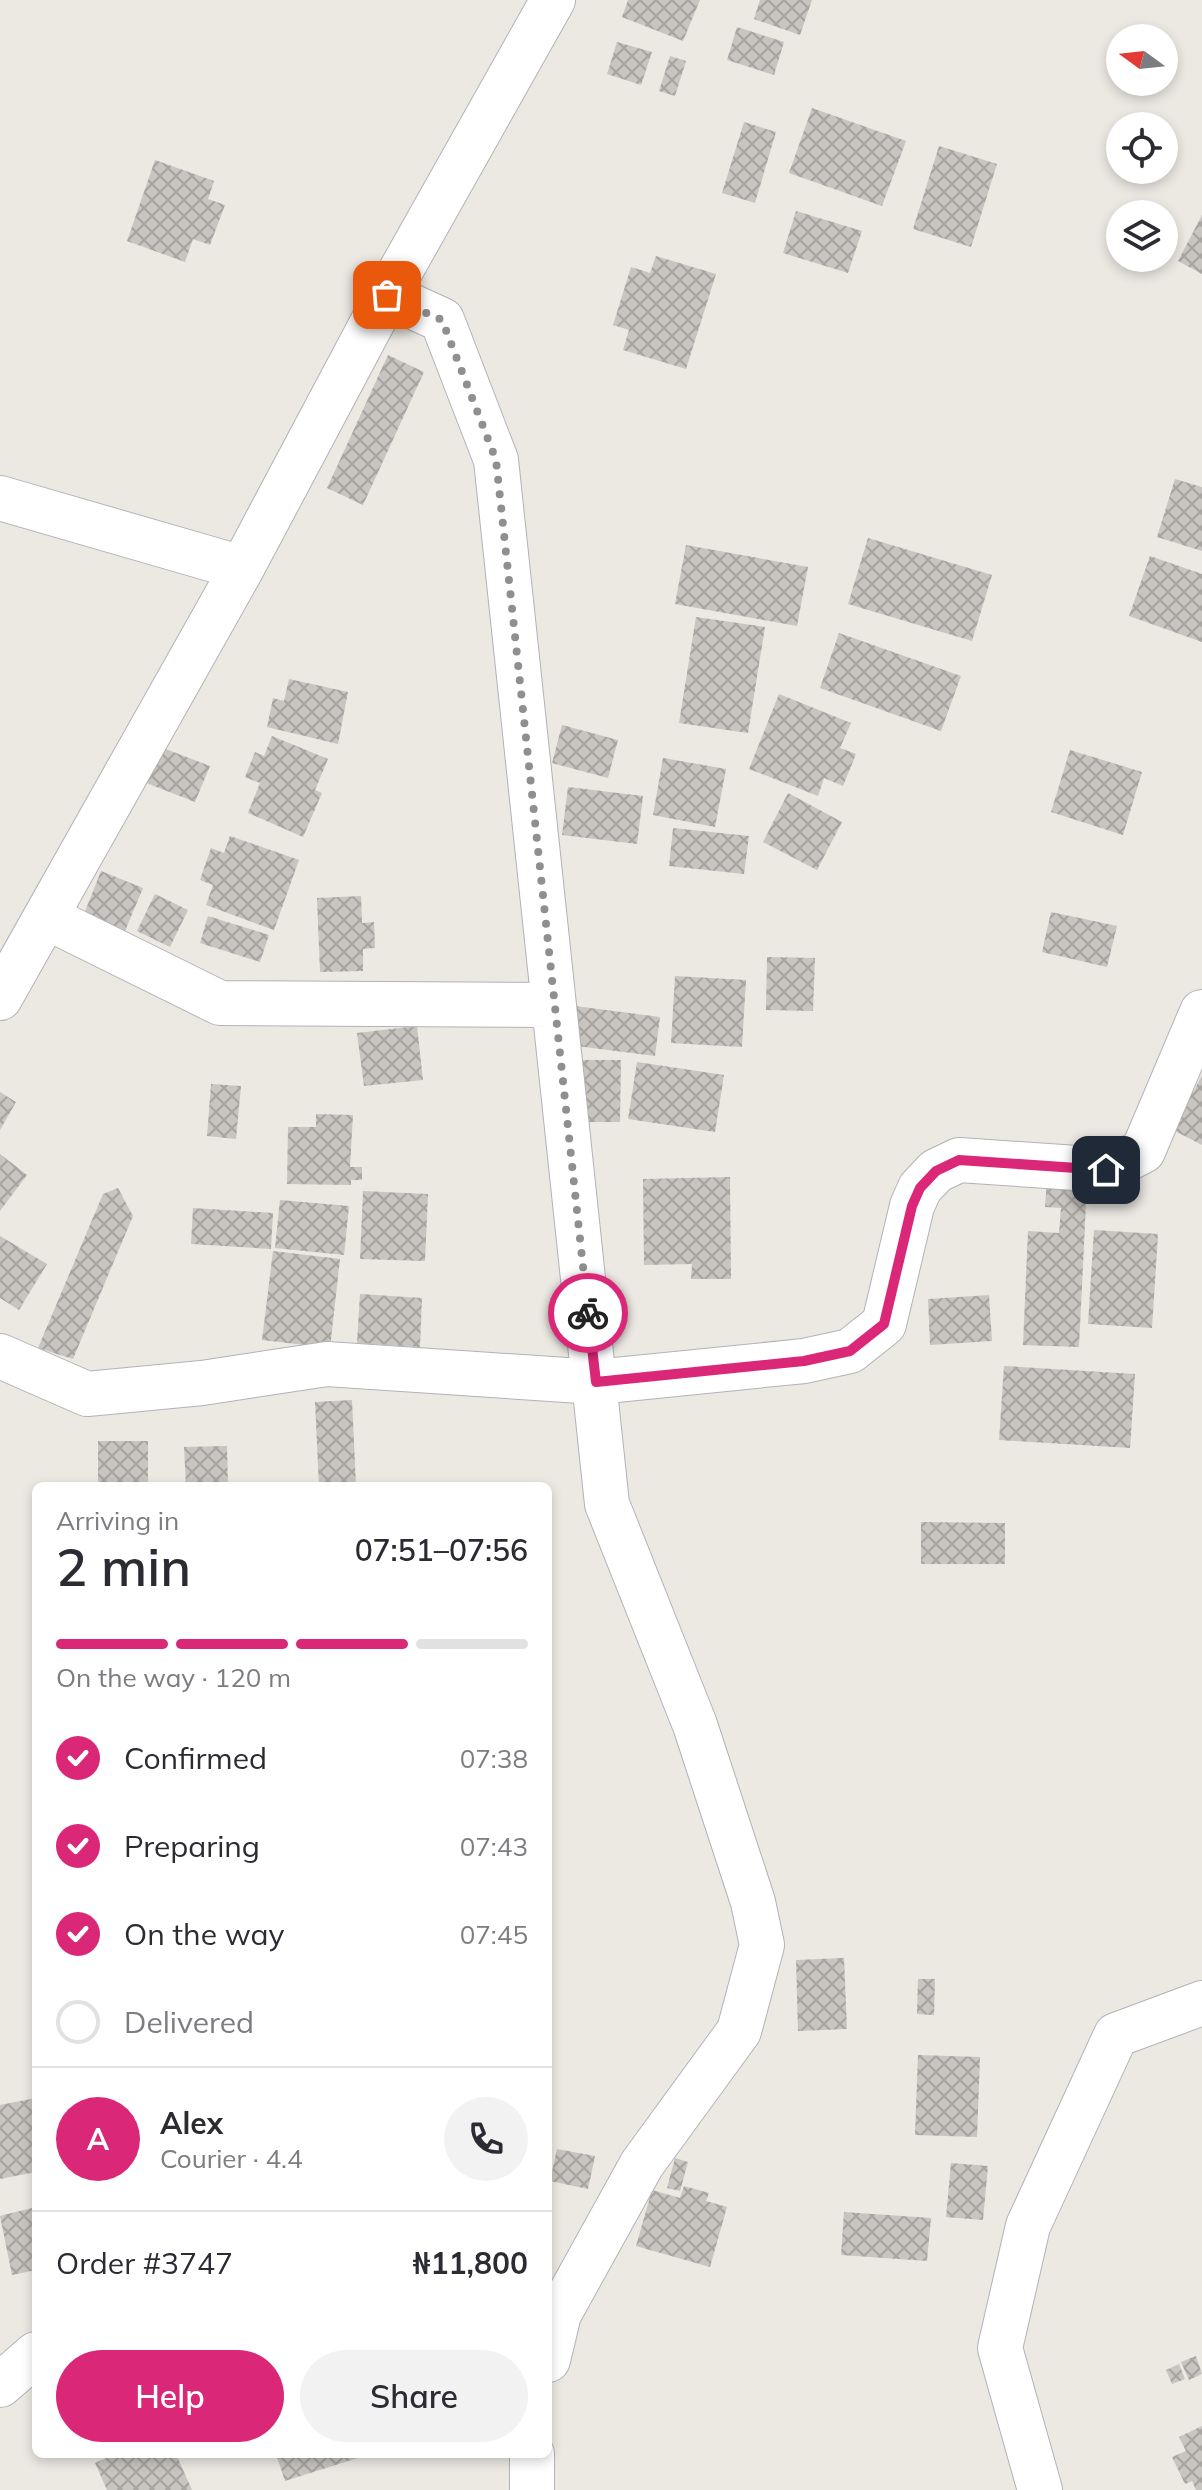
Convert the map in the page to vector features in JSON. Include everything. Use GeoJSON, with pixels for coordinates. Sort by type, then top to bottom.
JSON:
{"type":"FeatureCollection","features":[{"type":"Feature","properties":{"kind":"street"},"geometry":{"type":"LineString","coordinates":[[0,998],[48,918],[242,568],[387,295],[553,0]]}},
{"type":"Feature","properties":{"kind":"street"},"geometry":{"type":"LineString","coordinates":[[387,295],[442,320],[496,460],[607,1504],[695,1725],[753,1902],[762,1945],[739,2031],[642,2164],[553,2312]]}},
{"type":"Feature","properties":{"kind":"street"},"geometry":{"type":"LineString","coordinates":[[0,498],[242,568]]}},
{"type":"Feature","properties":{"kind":"street"},"geometry":{"type":"LineString","coordinates":[[48,918],[220,1003],[553,1005]]}},
{"type":"Feature","properties":{"kind":"street"},"geometry":{"type":"LineString","coordinates":[[0,1356],[87,1394],[202,1383],[327,1364],[596,1382],[804,1361],[850,1351],[884,1324],[912,1206],[920,1188],[936,1171],[959,1160],[1106,1170],[1143,1151],[1202,1012]]}},
{"type":"Feature","properties":{"kind":"street"},"geometry":{"type":"LineString","coordinates":[[1040,2490],[1000,2348],[1028,2226],[1116,2035],[1202,2003]]}},
{"type":"Feature","properties":{"kind":"street"},"geometry":{"type":"LineString","coordinates":[[0,2385],[32,2357]]}},
{"type":"Feature","properties":{"kind":"street"},"geometry":{"type":"LineString","coordinates":[[532,2458],[532,2490]]}},
{"type":"Feature","properties":{"kind":"building"},"geometry":{"type":"Polygon","coordinates":[[[628,0],[700,0],[683,41],[622,17],[628,0]]]}},
{"type":"Feature","properties":{"kind":"building"},"geometry":{"type":"Polygon","coordinates":[[[760,0],[812,0],[800,35],[754,19],[760,0]]]}},
{"type":"Feature","properties":{"kind":"building"},"geometry":{"type":"Polygon","coordinates":[[[737,27],[784,42],[774,75],[727,60],[737,27]]]}},
{"type":"Feature","properties":{"kind":"building"},"geometry":{"type":"Polygon","coordinates":[[[617,42],[652,52],[641,85],[607,74],[617,42]]]}},
{"type":"Feature","properties":{"kind":"building"},"geometry":{"type":"Polygon","coordinates":[[[670,56],[686,61],[675,96],[659,91],[670,56]]]}},
{"type":"Feature","properties":{"kind":"building"},"geometry":{"type":"Polygon","coordinates":[[[812,108],[906,141],[882,206],[789,173],[812,108]]]}},
{"type":"Feature","properties":{"kind":"building"},"geometry":{"type":"Polygon","coordinates":[[[744,122],[776,132],[755,203],[722,193],[744,122]]]}},
{"type":"Feature","properties":{"kind":"building"},"geometry":{"type":"Polygon","coordinates":[[[939,146],[997,164],[971,247],[913,229],[939,146]]]}},
{"type":"Feature","properties":{"kind":"building"},"geometry":{"type":"Polygon","coordinates":[[[155,160],[214,181],[208,199],[225,205],[210,245],[193,239],[185,262],[127,241],[155,160]]]}},
{"type":"Feature","properties":{"kind":"building"},"geometry":{"type":"Polygon","coordinates":[[[796,211],[862,231],[848,273],[783,253],[796,211]]]}},
{"type":"Feature","properties":{"kind":"building"},"geometry":{"type":"Polygon","coordinates":[[[1202,215],[1202,274],[1178,261],[1202,215]]]}},
{"type":"Feature","properties":{"kind":"building"},"geometry":{"type":"Polygon","coordinates":[[[656,256],[716,274],[686,369],[623,350],[629,330],[613,325],[631,267],[650,273],[656,256]]]}},
{"type":"Feature","properties":{"kind":"building"},"geometry":{"type":"Polygon","coordinates":[[[388,355],[424,372],[363,505],[327,488],[388,355]]]}},
{"type":"Feature","properties":{"kind":"building"},"geometry":{"type":"Polygon","coordinates":[[[1175,479],[1202,487],[1202,551],[1157,537],[1175,479]]]}},
{"type":"Feature","properties":{"kind":"building"},"geometry":{"type":"Polygon","coordinates":[[[868,538],[992,575],[972,641],[848,604],[868,538]]]}},
{"type":"Feature","properties":{"kind":"building"},"geometry":{"type":"Polygon","coordinates":[[[686,545],[808,567],[797,626],[675,604],[686,545]]]}},
{"type":"Feature","properties":{"kind":"building"},"geometry":{"type":"Polygon","coordinates":[[[1150,556],[1202,574],[1202,642],[1129,616],[1150,556]]]}},
{"type":"Feature","properties":{"kind":"building"},"geometry":{"type":"Polygon","coordinates":[[[696,617],[765,627],[748,733],[679,723],[696,617]]]}},
{"type":"Feature","properties":{"kind":"building"},"geometry":{"type":"Polygon","coordinates":[[[839,633],[961,676],[941,731],[820,688],[839,633]]]}},
{"type":"Feature","properties":{"kind":"building"},"geometry":{"type":"Polygon","coordinates":[[[289,679],[348,692],[338,744],[267,727],[273,698],[284,701],[289,679]]]}},
{"type":"Feature","properties":{"kind":"building"},"geometry":{"type":"Polygon","coordinates":[[[779,694],[851,723],[840,748],[856,754],[843,786],[824,778],[818,796],[749,769],[779,694]]]}},
{"type":"Feature","properties":{"kind":"building"},"geometry":{"type":"Polygon","coordinates":[[[562,725],[618,740],[608,778],[552,763],[562,725]]]}},
{"type":"Feature","properties":{"kind":"building"},"geometry":{"type":"Polygon","coordinates":[[[272,736],[328,759],[315,790],[322,793],[303,837],[248,813],[260,783],[245,777],[255,752],[264,756],[272,736]]]}},
{"type":"Feature","properties":{"kind":"building"},"geometry":{"type":"Polygon","coordinates":[[[150,743],[210,766],[195,802],[136,779],[150,743]]]}},
{"type":"Feature","properties":{"kind":"building"},"geometry":{"type":"Polygon","coordinates":[[[1070,750],[1142,772],[1123,835],[1051,812],[1070,750]]]}},
{"type":"Feature","properties":{"kind":"building"},"geometry":{"type":"Polygon","coordinates":[[[663,758],[726,769],[715,827],[653,815],[663,758]]]}},
{"type":"Feature","properties":{"kind":"building"},"geometry":{"type":"Polygon","coordinates":[[[568,787],[643,796],[637,844],[562,835],[568,787]]]}},
{"type":"Feature","properties":{"kind":"building"},"geometry":{"type":"Polygon","coordinates":[[[788,793],[842,822],[817,870],[763,842],[788,793]]]}},
{"type":"Feature","properties":{"kind":"building"},"geometry":{"type":"Polygon","coordinates":[[[673,828],[749,836],[744,874],[669,866],[673,828]]]}},
{"type":"Feature","properties":{"kind":"building"},"geometry":{"type":"Polygon","coordinates":[[[230,836],[299,860],[274,930],[206,905],[213,885],[200,880],[211,848],[224,853],[230,836]]]}},
{"type":"Feature","properties":{"kind":"building"},"geometry":{"type":"Polygon","coordinates":[[[101,871],[143,888],[125,931],[84,914],[101,871]]]}},
{"type":"Feature","properties":{"kind":"building"},"geometry":{"type":"Polygon","coordinates":[[[155,894],[188,910],[170,947],[137,931],[155,894]]]}},
{"type":"Feature","properties":{"kind":"building"},"geometry":{"type":"Polygon","coordinates":[[[361,896],[362,923],[374,922],[375,948],[363,949],[363,971],[320,972],[317,898],[361,896]]]}},
{"type":"Feature","properties":{"kind":"building"},"geometry":{"type":"Polygon","coordinates":[[[1051,912],[1117,926],[1107,967],[1042,952],[1051,912]]]}},
{"type":"Feature","properties":{"kind":"building"},"geometry":{"type":"Polygon","coordinates":[[[208,916],[269,935],[260,962],[200,943],[208,916]]]}},
{"type":"Feature","properties":{"kind":"building"},"geometry":{"type":"Polygon","coordinates":[[[767,957],[815,958],[813,1011],[766,1010],[767,957]]]}},
{"type":"Feature","properties":{"kind":"building"},"geometry":{"type":"Polygon","coordinates":[[[675,976],[746,980],[742,1047],[671,1043],[675,976]]]}},
{"type":"Feature","properties":{"kind":"building"},"geometry":{"type":"Polygon","coordinates":[[[575,1006],[660,1017],[655,1056],[569,1045],[575,1006]]]}},
{"type":"Feature","properties":{"kind":"building"},"geometry":{"type":"Polygon","coordinates":[[[417,1026],[423,1080],[364,1086],[357,1033],[417,1026]]]}},
{"type":"Feature","properties":{"kind":"building"},"geometry":{"type":"Polygon","coordinates":[[[580,1060],[621,1060],[620,1122],[580,1122],[580,1060]]]}},
{"type":"Feature","properties":{"kind":"building"},"geometry":{"type":"Polygon","coordinates":[[[637,1062],[724,1075],[715,1132],[628,1119],[637,1062]]]}},
{"type":"Feature","properties":{"kind":"building"},"geometry":{"type":"Polygon","coordinates":[[[1202,1075],[1202,1145],[1173,1130],[1180,1086],[1193,1093],[1202,1075]]]}},
{"type":"Feature","properties":{"kind":"building"},"geometry":{"type":"Polygon","coordinates":[[[211,1084],[241,1086],[236,1139],[207,1136],[211,1084]]]}},
{"type":"Feature","properties":{"kind":"building"},"geometry":{"type":"Polygon","coordinates":[[[0,1092],[16,1102],[0,1130],[0,1092]]]}},
{"type":"Feature","properties":{"kind":"building"},"geometry":{"type":"Polygon","coordinates":[[[316,1114],[353,1115],[350,1167],[362,1167],[362,1180],[351,1180],[351,1185],[287,1184],[288,1127],[316,1127],[316,1114]]]}},
{"type":"Feature","properties":{"kind":"building"},"geometry":{"type":"Polygon","coordinates":[[[0,1154],[27,1175],[0,1211],[0,1154]]]}},
{"type":"Feature","properties":{"kind":"building"},"geometry":{"type":"Polygon","coordinates":[[[730,1177],[731,1279],[691,1279],[692,1264],[644,1265],[643,1179],[730,1177]]]}},
{"type":"Feature","properties":{"kind":"building"},"geometry":{"type":"Polygon","coordinates":[[[1047,1181],[1087,1183],[1079,1347],[1023,1345],[1028,1231],[1059,1233],[1061,1208],[1045,1207],[1047,1181]]]}},
{"type":"Feature","properties":{"kind":"building"},"geometry":{"type":"Polygon","coordinates":[[[118,1188],[133,1216],[73,1359],[38,1348],[103,1194],[118,1188]]]}},
{"type":"Feature","properties":{"kind":"building"},"geometry":{"type":"Polygon","coordinates":[[[363,1191],[428,1194],[425,1261],[360,1259],[363,1191]]]}},
{"type":"Feature","properties":{"kind":"building"},"geometry":{"type":"Polygon","coordinates":[[[280,1200],[349,1206],[344,1255],[275,1248],[280,1200]]]}},
{"type":"Feature","properties":{"kind":"building"},"geometry":{"type":"Polygon","coordinates":[[[193,1208],[273,1213],[271,1249],[191,1244],[193,1208]]]}},
{"type":"Feature","properties":{"kind":"building"},"geometry":{"type":"Polygon","coordinates":[[[1094,1230],[1158,1234],[1152,1328],[1088,1324],[1094,1230]]]}},
{"type":"Feature","properties":{"kind":"building"},"geometry":{"type":"Polygon","coordinates":[[[0,1236],[47,1264],[19,1310],[0,1298],[0,1236]]]}},
{"type":"Feature","properties":{"kind":"building"},"geometry":{"type":"Polygon","coordinates":[[[273,1251],[340,1259],[330,1348],[262,1340],[273,1251]]]}},
{"type":"Feature","properties":{"kind":"building"},"geometry":{"type":"Polygon","coordinates":[[[360,1294],[422,1298],[420,1347],[357,1343],[360,1294]]]}},
{"type":"Feature","properties":{"kind":"building"},"geometry":{"type":"Polygon","coordinates":[[[989,1295],[992,1341],[930,1345],[928,1299],[989,1295]]]}},
{"type":"Feature","properties":{"kind":"building"},"geometry":{"type":"Polygon","coordinates":[[[1004,1366],[1135,1374],[1130,1448],[999,1440],[1004,1366]]]}},
{"type":"Feature","properties":{"kind":"building"},"geometry":{"type":"Polygon","coordinates":[[[352,1400],[356,1482],[319,1482],[315,1402],[352,1400]]]}},
{"type":"Feature","properties":{"kind":"building"},"geometry":{"type":"Polygon","coordinates":[[[98,1441],[148,1441],[148,1482],[98,1482],[98,1441]]]}},
{"type":"Feature","properties":{"kind":"building"},"geometry":{"type":"Polygon","coordinates":[[[227,1446],[228,1482],[186,1482],[184,1447],[227,1446]]]}},
{"type":"Feature","properties":{"kind":"building"},"geometry":{"type":"Polygon","coordinates":[[[921,1522],[1005,1523],[1005,1564],[921,1564],[921,1522]]]}},
{"type":"Feature","properties":{"kind":"building"},"geometry":{"type":"Polygon","coordinates":[[[844,1958],[847,2029],[798,2031],[796,1960],[844,1958]]]}},
{"type":"Feature","properties":{"kind":"building"},"geometry":{"type":"Polygon","coordinates":[[[918,1979],[935,1979],[934,2015],[917,2014],[918,1979]]]}},
{"type":"Feature","properties":{"kind":"building"},"geometry":{"type":"Polygon","coordinates":[[[918,2055],[980,2057],[977,2137],[915,2135],[918,2055]]]}},
{"type":"Feature","properties":{"kind":"building"},"geometry":{"type":"Polygon","coordinates":[[[32,2099],[32,2173],[0,2179],[0,2105],[32,2099]]]}},
{"type":"Feature","properties":{"kind":"building"},"geometry":{"type":"Polygon","coordinates":[[[557,2149],[595,2156],[588,2189],[552,2181],[557,2149]]]}},
{"type":"Feature","properties":{"kind":"building"},"geometry":{"type":"Polygon","coordinates":[[[675,2158],[688,2162],[680,2191],[667,2188],[675,2158]]]}},
{"type":"Feature","properties":{"kind":"building"},"geometry":{"type":"Polygon","coordinates":[[[951,2163],[988,2166],[983,2220],[946,2217],[951,2163]]]}},
{"type":"Feature","properties":{"kind":"building"},"geometry":{"type":"Polygon","coordinates":[[[684,2186],[709,2193],[706,2201],[727,2207],[710,2267],[636,2246],[652,2190],[680,2198],[684,2186]]]}},
{"type":"Feature","properties":{"kind":"building"},"geometry":{"type":"Polygon","coordinates":[[[32,2208],[32,2271],[12,2275],[0,2216],[32,2208]]]}},
{"type":"Feature","properties":{"kind":"building"},"geometry":{"type":"Polygon","coordinates":[[[844,2212],[931,2218],[927,2261],[841,2255],[844,2212]]]}},
{"type":"Feature","properties":{"kind":"building"},"geometry":{"type":"Polygon","coordinates":[[[1196,2356],[1202,2374],[1189,2380],[1181,2362],[1196,2356]]]}},
{"type":"Feature","properties":{"kind":"building"},"geometry":{"type":"Polygon","coordinates":[[[1179,2364],[1185,2379],[1172,2384],[1166,2370],[1179,2364]]]}},
{"type":"Feature","properties":{"kind":"building"},"geometry":{"type":"Polygon","coordinates":[[[1202,2426],[1202,2490],[1196,2490],[1192,2481],[1185,2484],[1172,2457],[1186,2451],[1179,2437],[1202,2426]]]}},
{"type":"Feature","properties":{"kind":"building"},"geometry":{"type":"Polygon","coordinates":[[[106,2458],[178,2458],[192,2490],[107,2490],[95,2463],[106,2458]]]}},
{"type":"Feature","properties":{"kind":"building"},"geometry":{"type":"Polygon","coordinates":[[[277,2458],[358,2458],[285,2481],[277,2458]]]}},
{"type":"Feature","properties":{"kind":"way so far"},"geometry":{"type":"LineString","coordinates":[[387,295],[442,320],[496,460],[588,1313]]}},
{"type":"Feature","properties":{"kind":"route"},"geometry":{"type":"LineString","coordinates":[[588,1313],[596,1382],[804,1361],[850,1351],[884,1324],[912,1206],[920,1188],[936,1171],[959,1160],[1106,1170]]}}]}
